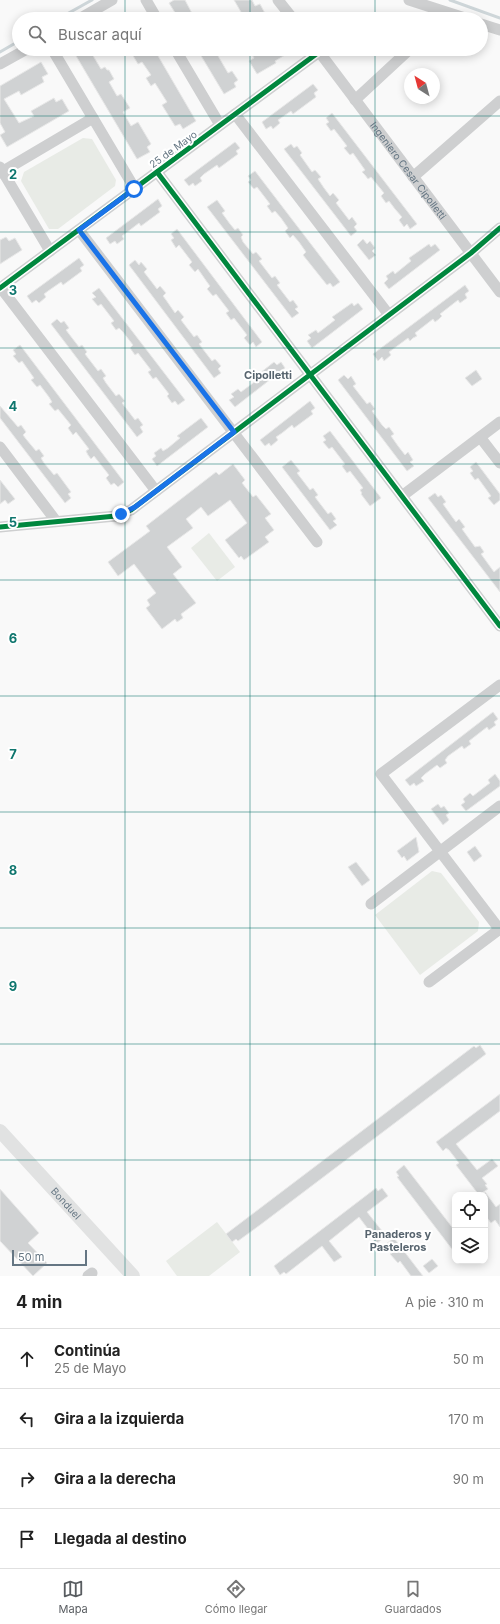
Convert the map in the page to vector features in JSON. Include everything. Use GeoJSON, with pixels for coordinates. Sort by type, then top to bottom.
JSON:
{"type":"FeatureCollection","features":[{"type":"Feature","properties":{"kind":"main road","name":"Bonduel"},"geometry":{"type":"LineString","coordinates":[[0,1131],[133,1276]]}},
{"type":"Feature","properties":{"kind":"street"},"geometry":{"type":"LineString","coordinates":[[91,12],[112,0]]}},
{"type":"Feature","properties":{"kind":"street"},"geometry":{"type":"LineString","coordinates":[[146,0],[153,12]]}},
{"type":"Feature","properties":{"kind":"street"},"geometry":{"type":"LineString","coordinates":[[278,0],[287,12]]}},
{"type":"Feature","properties":{"kind":"street"},"geometry":{"type":"LineString","coordinates":[[409,0],[437,12]]}},
{"type":"Feature","properties":{"kind":"street"},"geometry":{"type":"LineString","coordinates":[[488,26],[500,30]]}},
{"type":"Feature","properties":{"kind":"street"},"geometry":{"type":"LineString","coordinates":[[0,64],[14,56]]}},
{"type":"Feature","properties":{"kind":"street"},"geometry":{"type":"LineString","coordinates":[[56,56],[134,189]]}},
{"type":"Feature","properties":{"kind":"street"},"geometry":{"type":"LineString","coordinates":[[179,56],[220,125]]}},
{"type":"Feature","properties":{"kind":"street","name":"25 de Mayo"},"geometry":{"type":"LineString","coordinates":[[0,288],[311,56]]}},
{"type":"Feature","properties":{"kind":"street","name":"Ingeniero Cesar Cipolletti"},"geometry":{"type":"LineString","coordinates":[[322,56],[500,292]]}},
{"type":"Feature","properties":{"kind":"street"},"geometry":{"type":"LineString","coordinates":[[355,100],[402,56]]}},
{"type":"Feature","properties":{"kind":"street"},"geometry":{"type":"LineString","coordinates":[[414,178],[500,101]]}},
{"type":"Feature","properties":{"kind":"street"},"geometry":{"type":"LineString","coordinates":[[235,114],[389,315]]}},
{"type":"Feature","properties":{"kind":"street"},"geometry":{"type":"LineString","coordinates":[[50,251],[1,171],[93,118]]}},
{"type":"Feature","properties":{"kind":"street"},"geometry":{"type":"LineString","coordinates":[[157,172],[500,626]]}},
{"type":"Feature","properties":{"kind":"street"},"geometry":{"type":"LineString","coordinates":[[0,527],[118,515],[135,507],[471,253],[500,228]]}},
{"type":"Feature","properties":{"kind":"street"},"geometry":{"type":"LineString","coordinates":[[79,230],[317,542]]}},
{"type":"Feature","properties":{"kind":"street"},"geometry":{"type":"LineString","coordinates":[[0,288],[156,491]]}},
{"type":"Feature","properties":{"kind":"street"},"geometry":{"type":"LineString","coordinates":[[402,496],[500,422]]}},
{"type":"Feature","properties":{"kind":"street"},"geometry":{"type":"LineString","coordinates":[[480,437],[500,463]]}},
{"type":"Feature","properties":{"kind":"street"},"geometry":{"type":"LineString","coordinates":[[0,447],[56,521]]}},
{"type":"Feature","properties":{"kind":"street"},"geometry":{"type":"LineString","coordinates":[[429,982],[500,929],[381,774],[500,685]]}},
{"type":"Feature","properties":{"kind":"street"},"geometry":{"type":"LineString","coordinates":[[371,904],[500,806]]}},
{"type":"Feature","properties":{"kind":"shaded area"},"geometry":{"type":"Polygon","coordinates":[[[83,138],[92,139],[116,180],[115,186],[58,229],[49,229],[21,181],[24,172],[83,138]]]}},
{"type":"Feature","properties":{"kind":"shaded area"},"geometry":{"type":"Polygon","coordinates":[[[209,533],[235,567],[217,581],[191,548],[209,533]]]}},
{"type":"Feature","properties":{"kind":"shaded area"},"geometry":{"type":"Polygon","coordinates":[[[432,871],[441,873],[479,922],[478,931],[420,975],[375,915],[432,871]]]}},
{"type":"Feature","properties":{"kind":"shaded area"},"geometry":{"type":"Polygon","coordinates":[[[217,1222],[240,1252],[209,1276],[177,1276],[166,1261],[217,1222]]]}},
{"type":"Feature","properties":{"kind":"building"},"geometry":{"type":"Polygon","coordinates":[[[174,0],[185,0],[191,12],[175,12],[169,3],[174,0]]]}},
{"type":"Feature","properties":{"kind":"building"},"geometry":{"type":"Polygon","coordinates":[[[234,0],[252,0],[255,6],[260,4],[264,12],[241,12],[234,0]]]}},
{"type":"Feature","properties":{"kind":"building"},"geometry":{"type":"Polygon","coordinates":[[[76,56],[93,56],[101,69],[105,67],[109,70],[114,79],[109,82],[117,96],[121,94],[130,108],[123,112],[131,126],[138,122],[151,144],[147,147],[150,152],[137,159],[76,56]]]}},
{"type":"Feature","properties":{"kind":"building"},"geometry":{"type":"Polygon","coordinates":[[[133,56],[158,56],[196,121],[183,129],[180,124],[175,126],[162,105],[167,102],[155,83],[151,86],[146,78],[151,75],[142,62],[138,64],[133,56]]]}},
{"type":"Feature","properties":{"kind":"building"},"geometry":{"type":"Polygon","coordinates":[[[201,56],[218,56],[228,73],[232,71],[238,80],[234,83],[236,87],[224,94],[201,56]]]}},
{"type":"Feature","properties":{"kind":"building"},"geometry":{"type":"Polygon","coordinates":[[[253,56],[283,56],[275,61],[276,63],[257,74],[249,61],[254,58],[253,56]]]}},
{"type":"Feature","properties":{"kind":"building"},"geometry":{"type":"Polygon","coordinates":[[[41,62],[48,74],[42,77],[44,82],[21,95],[19,91],[4,99],[19,123],[34,116],[31,111],[54,98],[56,102],[62,99],[69,111],[7,147],[0,135],[5,132],[0,123],[0,86],[41,62]]]}},
{"type":"Feature","properties":{"kind":"building"},"geometry":{"type":"Polygon","coordinates":[[[313,84],[318,90],[314,93],[316,97],[293,114],[291,111],[278,120],[280,123],[273,129],[271,126],[266,129],[262,122],[313,84]]]}},
{"type":"Feature","properties":{"kind":"building"},"geometry":{"type":"Polygon","coordinates":[[[332,113],[417,224],[410,229],[407,224],[404,227],[399,220],[402,217],[389,201],[386,203],[381,196],[384,193],[371,177],[368,179],[362,172],[365,170],[353,153],[350,155],[344,148],[347,146],[334,129],[331,131],[326,124],[329,122],[326,118],[332,113]]]}},
{"type":"Feature","properties":{"kind":"building"},"geometry":{"type":"Polygon","coordinates":[[[235,142],[240,148],[236,151],[238,154],[219,168],[217,165],[204,174],[200,178],[202,181],[195,186],[193,183],[189,186],[184,180],[235,142]]]}},
{"type":"Feature","properties":{"kind":"building"},"geometry":{"type":"Polygon","coordinates":[[[291,144],[294,148],[297,146],[302,153],[300,155],[312,172],[315,170],[321,177],[318,179],[330,196],[333,193],[339,200],[336,203],[349,220],[352,217],[357,224],[354,227],[357,231],[351,236],[284,149],[291,144]]]}},
{"type":"Feature","properties":{"kind":"building"},"geometry":{"type":"Polygon","coordinates":[[[255,171],[340,282],[333,287],[330,283],[327,285],[303,255],[306,252],[293,235],[290,238],[285,231],[288,228],[281,218],[275,211],[272,213],[267,206],[270,204],[257,187],[254,189],[248,182],[251,180],[248,176],[255,171]]]}},
{"type":"Feature","properties":{"kind":"building"},"geometry":{"type":"Polygon","coordinates":[[[158,199],[162,206],[158,209],[160,212],[141,226],[139,223],[122,236],[124,239],[117,244],[115,241],[110,244],[106,238],[158,199]]]}},
{"type":"Feature","properties":{"kind":"building"},"geometry":{"type":"Polygon","coordinates":[[[217,200],[225,211],[222,213],[230,224],[235,230],[238,228],[243,235],[241,237],[243,242],[253,254],[256,252],[262,259],[259,261],[272,278],[275,276],[280,283],[277,285],[290,302],[293,300],[298,307],[295,309],[299,313],[292,318],[207,207],[217,200]]]}},
{"type":"Feature","properties":{"kind":"building"},"geometry":{"type":"Polygon","coordinates":[[[177,229],[262,342],[256,347],[253,342],[250,345],[244,338],[247,335],[234,318],[231,320],[226,313],[229,311],[216,294],[213,296],[207,289],[210,286],[198,269],[195,272],[189,265],[192,262],[179,245],[176,248],[171,240],[174,238],[171,234],[177,229]]]}},
{"type":"Feature","properties":{"kind":"building"},"geometry":{"type":"Polygon","coordinates":[[[6,237],[9,241],[15,238],[22,250],[0,264],[0,240],[6,237]]]}},
{"type":"Feature","properties":{"kind":"building"},"geometry":{"type":"Polygon","coordinates":[[[363,239],[367,244],[370,241],[375,248],[372,251],[376,255],[369,260],[357,245],[363,239]]]}},
{"type":"Feature","properties":{"kind":"building"},"geometry":{"type":"Polygon","coordinates":[[[429,244],[431,247],[435,244],[440,250],[389,289],[384,283],[388,279],[386,276],[393,271],[395,274],[411,261],[409,258],[429,244]]]}},
{"type":"Feature","properties":{"kind":"building"},"geometry":{"type":"Polygon","coordinates":[[[79,258],[84,265],[80,268],[82,271],[63,285],[61,282],[48,291],[44,294],[46,297],[39,303],[36,300],[32,303],[27,296],[79,258]]]}},
{"type":"Feature","properties":{"kind":"building"},"geometry":{"type":"Polygon","coordinates":[[[135,260],[139,265],[141,262],[147,269],[144,272],[157,289],[160,286],[166,293],[163,296],[175,313],[178,310],[184,317],[181,320],[194,337],[197,335],[202,342],[199,344],[212,361],[215,359],[221,366],[218,369],[221,373],[214,378],[129,265],[135,260]]]}},
{"type":"Feature","properties":{"kind":"building"},"geometry":{"type":"Polygon","coordinates":[[[465,285],[469,291],[465,294],[467,298],[460,303],[458,300],[440,314],[442,316],[439,319],[435,322],[433,319],[415,333],[417,336],[410,341],[408,338],[389,352],[391,355],[384,361],[382,357],[378,361],[373,354],[465,285]]]}},
{"type":"Feature","properties":{"kind":"building"},"geometry":{"type":"Polygon","coordinates":[[[99,288],[185,400],[178,405],[175,401],[172,403],[167,396],[169,394],[156,377],[153,379],[148,372],[151,370],[138,353],[135,355],[130,348],[133,345],[119,328],[116,330],[111,323],[114,321],[101,304],[98,306],[92,299],[96,297],[92,293],[99,288]]]}},
{"type":"Feature","properties":{"kind":"building"},"geometry":{"type":"Polygon","coordinates":[[[352,303],[354,306],[358,303],[363,309],[312,348],[307,341],[311,338],[308,335],[316,330],[318,333],[335,320],[332,317],[352,303]]]}},
{"type":"Feature","properties":{"kind":"building"},"geometry":{"type":"Polygon","coordinates":[[[57,319],[61,323],[64,321],[69,328],[66,330],[69,334],[79,347],[82,345],[87,352],[85,354],[98,371],[101,369],[106,376],[103,378],[106,383],[116,396],[119,394],[125,401],[122,403],[135,420],[138,418],[143,425],[140,427],[143,432],[137,437],[51,324],[57,319]]]}},
{"type":"Feature","properties":{"kind":"building"},"geometry":{"type":"Polygon","coordinates":[[[20,345],[124,482],[118,487],[114,483],[111,485],[106,478],[109,475],[94,456],[91,459],[86,451],[89,449],[76,432],[73,435],[68,428],[71,425],[58,409],[55,411],[49,404],[52,402],[49,397],[40,385],[37,387],[31,380],[34,378],[22,361],[19,363],[13,356],[16,354],[13,350],[20,345]]]}},
{"type":"Feature","properties":{"kind":"building"},"geometry":{"type":"Polygon","coordinates":[[[274,362],[277,365],[281,362],[285,368],[235,407],[229,400],[234,397],[231,394],[238,389],[241,392],[257,380],[255,377],[274,362]]]}},
{"type":"Feature","properties":{"kind":"building"},"geometry":{"type":"Polygon","coordinates":[[[476,370],[482,379],[472,386],[465,378],[476,370]]]}},
{"type":"Feature","properties":{"kind":"building"},"geometry":{"type":"Polygon","coordinates":[[[344,375],[348,379],[351,376],[356,384],[353,386],[367,404],[370,402],[375,409],[372,411],[382,425],[386,429],[389,427],[394,434],[391,436],[405,455],[408,452],[413,460],[410,462],[414,466],[407,471],[338,380],[344,375]]]}},
{"type":"Feature","properties":{"kind":"building"},"geometry":{"type":"Polygon","coordinates":[[[310,401],[315,408],[311,411],[313,414],[294,428],[292,425],[276,437],[278,440],[271,446],[269,443],[265,446],[260,440],[310,401]]]}},
{"type":"Feature","properties":{"kind":"building"},"geometry":{"type":"Polygon","coordinates":[[[0,406],[18,427],[21,425],[26,432],[23,435],[36,451],[39,449],[44,456],[41,458],[44,463],[54,475],[57,473],[71,492],[68,494],[71,498],[65,503],[0,418],[0,406]]]}},
{"type":"Feature","properties":{"kind":"building"},"geometry":{"type":"Polygon","coordinates":[[[201,418],[208,427],[157,466],[152,459],[156,456],[154,453],[161,448],[163,451],[168,448],[180,438],[177,436],[201,418]]]}},
{"type":"Feature","properties":{"kind":"building"},"geometry":{"type":"Polygon","coordinates":[[[330,431],[381,498],[370,506],[361,494],[362,493],[360,490],[363,488],[350,471],[347,473],[342,466],[345,464],[332,447],[329,449],[323,442],[326,440],[323,436],[330,431]]]}},
{"type":"Feature","properties":{"kind":"building"},"geometry":{"type":"Polygon","coordinates":[[[291,460],[300,471],[297,473],[310,490],[313,488],[318,495],[315,497],[318,501],[328,514],[331,512],[336,519],[333,521],[337,525],[330,530],[282,467],[291,460]]]}},
{"type":"Feature","properties":{"kind":"building"},"geometry":{"type":"Polygon","coordinates":[[[476,462],[500,494],[500,500],[494,505],[488,498],[491,496],[478,478],[475,480],[470,473],[473,471],[470,467],[476,462]]]}},
{"type":"Feature","properties":{"kind":"building"},"geometry":{"type":"Polygon","coordinates":[[[233,464],[245,480],[242,483],[253,497],[256,495],[271,514],[265,518],[274,530],[265,537],[269,542],[244,560],[241,556],[239,558],[225,540],[247,523],[230,500],[208,516],[201,507],[186,519],[193,528],[167,547],[182,567],[173,574],[196,603],[181,614],[183,618],[177,622],[175,619],[162,629],[146,608],[150,605],[147,600],[156,593],[134,564],[118,576],[108,562],[150,531],[146,526],[216,472],[219,475],[233,464]]]}},
{"type":"Feature","properties":{"kind":"building"},"geometry":{"type":"Polygon","coordinates":[[[0,480],[15,499],[8,504],[5,500],[0,504],[0,480]]]}},
{"type":"Feature","properties":{"kind":"building"},"geometry":{"type":"Polygon","coordinates":[[[435,493],[438,497],[441,495],[446,502],[443,504],[456,522],[459,519],[465,527],[462,529],[475,547],[480,546],[484,552],[481,554],[494,572],[500,567],[500,592],[428,498],[435,493]]]}},
{"type":"Feature","properties":{"kind":"building"},"geometry":{"type":"Polygon","coordinates":[[[493,712],[498,719],[494,722],[496,725],[489,730],[487,727],[469,741],[471,744],[464,749],[462,746],[448,756],[445,760],[447,763],[440,768],[437,765],[421,778],[424,781],[416,786],[414,783],[410,786],[405,780],[493,712]]]}},
{"type":"Feature","properties":{"kind":"building"},"geometry":{"type":"Polygon","coordinates":[[[495,774],[500,781],[500,786],[466,811],[461,805],[465,802],[463,799],[470,793],[473,796],[490,783],[488,780],[495,774]]]}},
{"type":"Feature","properties":{"kind":"building"},"geometry":{"type":"Polygon","coordinates":[[[438,804],[441,808],[444,806],[449,813],[446,815],[449,820],[443,825],[431,809],[438,804]]]}},
{"type":"Feature","properties":{"kind":"building"},"geometry":{"type":"Polygon","coordinates":[[[416,837],[419,852],[407,861],[404,856],[402,858],[397,851],[416,837]]]}},
{"type":"Feature","properties":{"kind":"building"},"geometry":{"type":"Polygon","coordinates":[[[475,846],[482,856],[474,862],[467,852],[475,846]]]}},
{"type":"Feature","properties":{"kind":"building"},"geometry":{"type":"Polygon","coordinates":[[[356,862],[370,880],[362,886],[348,867],[356,862]]]}},
{"type":"Feature","properties":{"kind":"building"},"geometry":{"type":"Polygon","coordinates":[[[480,1045],[486,1054],[260,1225],[238,1241],[236,1239],[232,1242],[226,1234],[474,1046],[476,1048],[480,1045]]]}},
{"type":"Feature","properties":{"kind":"building"},"geometry":{"type":"Polygon","coordinates":[[[500,1094],[500,1111],[456,1144],[477,1170],[492,1159],[498,1166],[482,1178],[487,1184],[485,1185],[488,1189],[484,1192],[477,1192],[456,1165],[459,1163],[449,1150],[446,1148],[443,1151],[436,1142],[500,1094]]]}},
{"type":"Feature","properties":{"kind":"building"},"geometry":{"type":"Polygon","coordinates":[[[404,1165],[452,1227],[452,1249],[397,1177],[399,1176],[396,1172],[404,1165]]]}},
{"type":"Feature","properties":{"kind":"building"},"geometry":{"type":"Polygon","coordinates":[[[376,1188],[378,1191],[382,1188],[388,1196],[367,1212],[386,1236],[376,1244],[370,1234],[371,1233],[359,1217],[329,1241],[342,1257],[334,1262],[322,1246],[286,1274],[284,1272],[280,1275],[274,1266],[376,1188]]]}},
{"type":"Feature","properties":{"kind":"building"},"geometry":{"type":"Polygon","coordinates":[[[0,1189],[39,1233],[28,1243],[47,1263],[33,1276],[0,1241],[0,1189]]]}},
{"type":"Feature","properties":{"kind":"building"},"geometry":{"type":"Polygon","coordinates":[[[488,1196],[496,1207],[500,1204],[500,1227],[495,1220],[491,1223],[488,1219],[488,1196]]]}},
{"type":"Feature","properties":{"kind":"building"},"geometry":{"type":"Polygon","coordinates":[[[394,1238],[423,1276],[411,1276],[400,1261],[398,1263],[390,1254],[392,1253],[386,1244],[394,1238]]]}},
{"type":"Feature","properties":{"kind":"building"},"geometry":{"type":"Polygon","coordinates":[[[432,1259],[438,1266],[429,1273],[423,1266],[432,1259]]]}},
{"type":"Feature","properties":{"kind":"waterway"},"geometry":{"type":"LineString","coordinates":[[71,12],[92,0]]}},
{"type":"Feature","properties":{"kind":"waterway"},"geometry":{"type":"LineString","coordinates":[[450,0],[483,12]]}},
{"type":"Feature","properties":{"kind":"waterway"},"geometry":{"type":"LineString","coordinates":[[488,14],[500,18]]}},
{"type":"Feature","properties":{"kind":"waterway"},"geometry":{"type":"LineString","coordinates":[[0,52],[12,45]]}},
{"type":"Feature","properties":{"kind":"cycle path"},"geometry":{"type":"LineString","coordinates":[[0,288],[314,56]]}},
{"type":"Feature","properties":{"kind":"cycle path"},"geometry":{"type":"LineString","coordinates":[[157,172],[500,626]]}},
{"type":"Feature","properties":{"kind":"cycle path"},"geometry":{"type":"LineString","coordinates":[[0,527],[116,516],[131,510],[471,253],[500,228]]}},
{"type":"Feature","properties":{"kind":"district","name":"Cipolletti"},"geometry":{"type":"Point","coordinates":[268,375]}},
{"type":"Feature","properties":{"kind":"district","name":"Panaderos y Pasteleros"},"geometry":{"type":"Point","coordinates":[398,1240]}},
{"type":"Feature","properties":{"kind":"route"},"geometry":{"type":"LineString","coordinates":[[121,514],[135,507],[234,432],[79,230],[134,189]]}}]}
